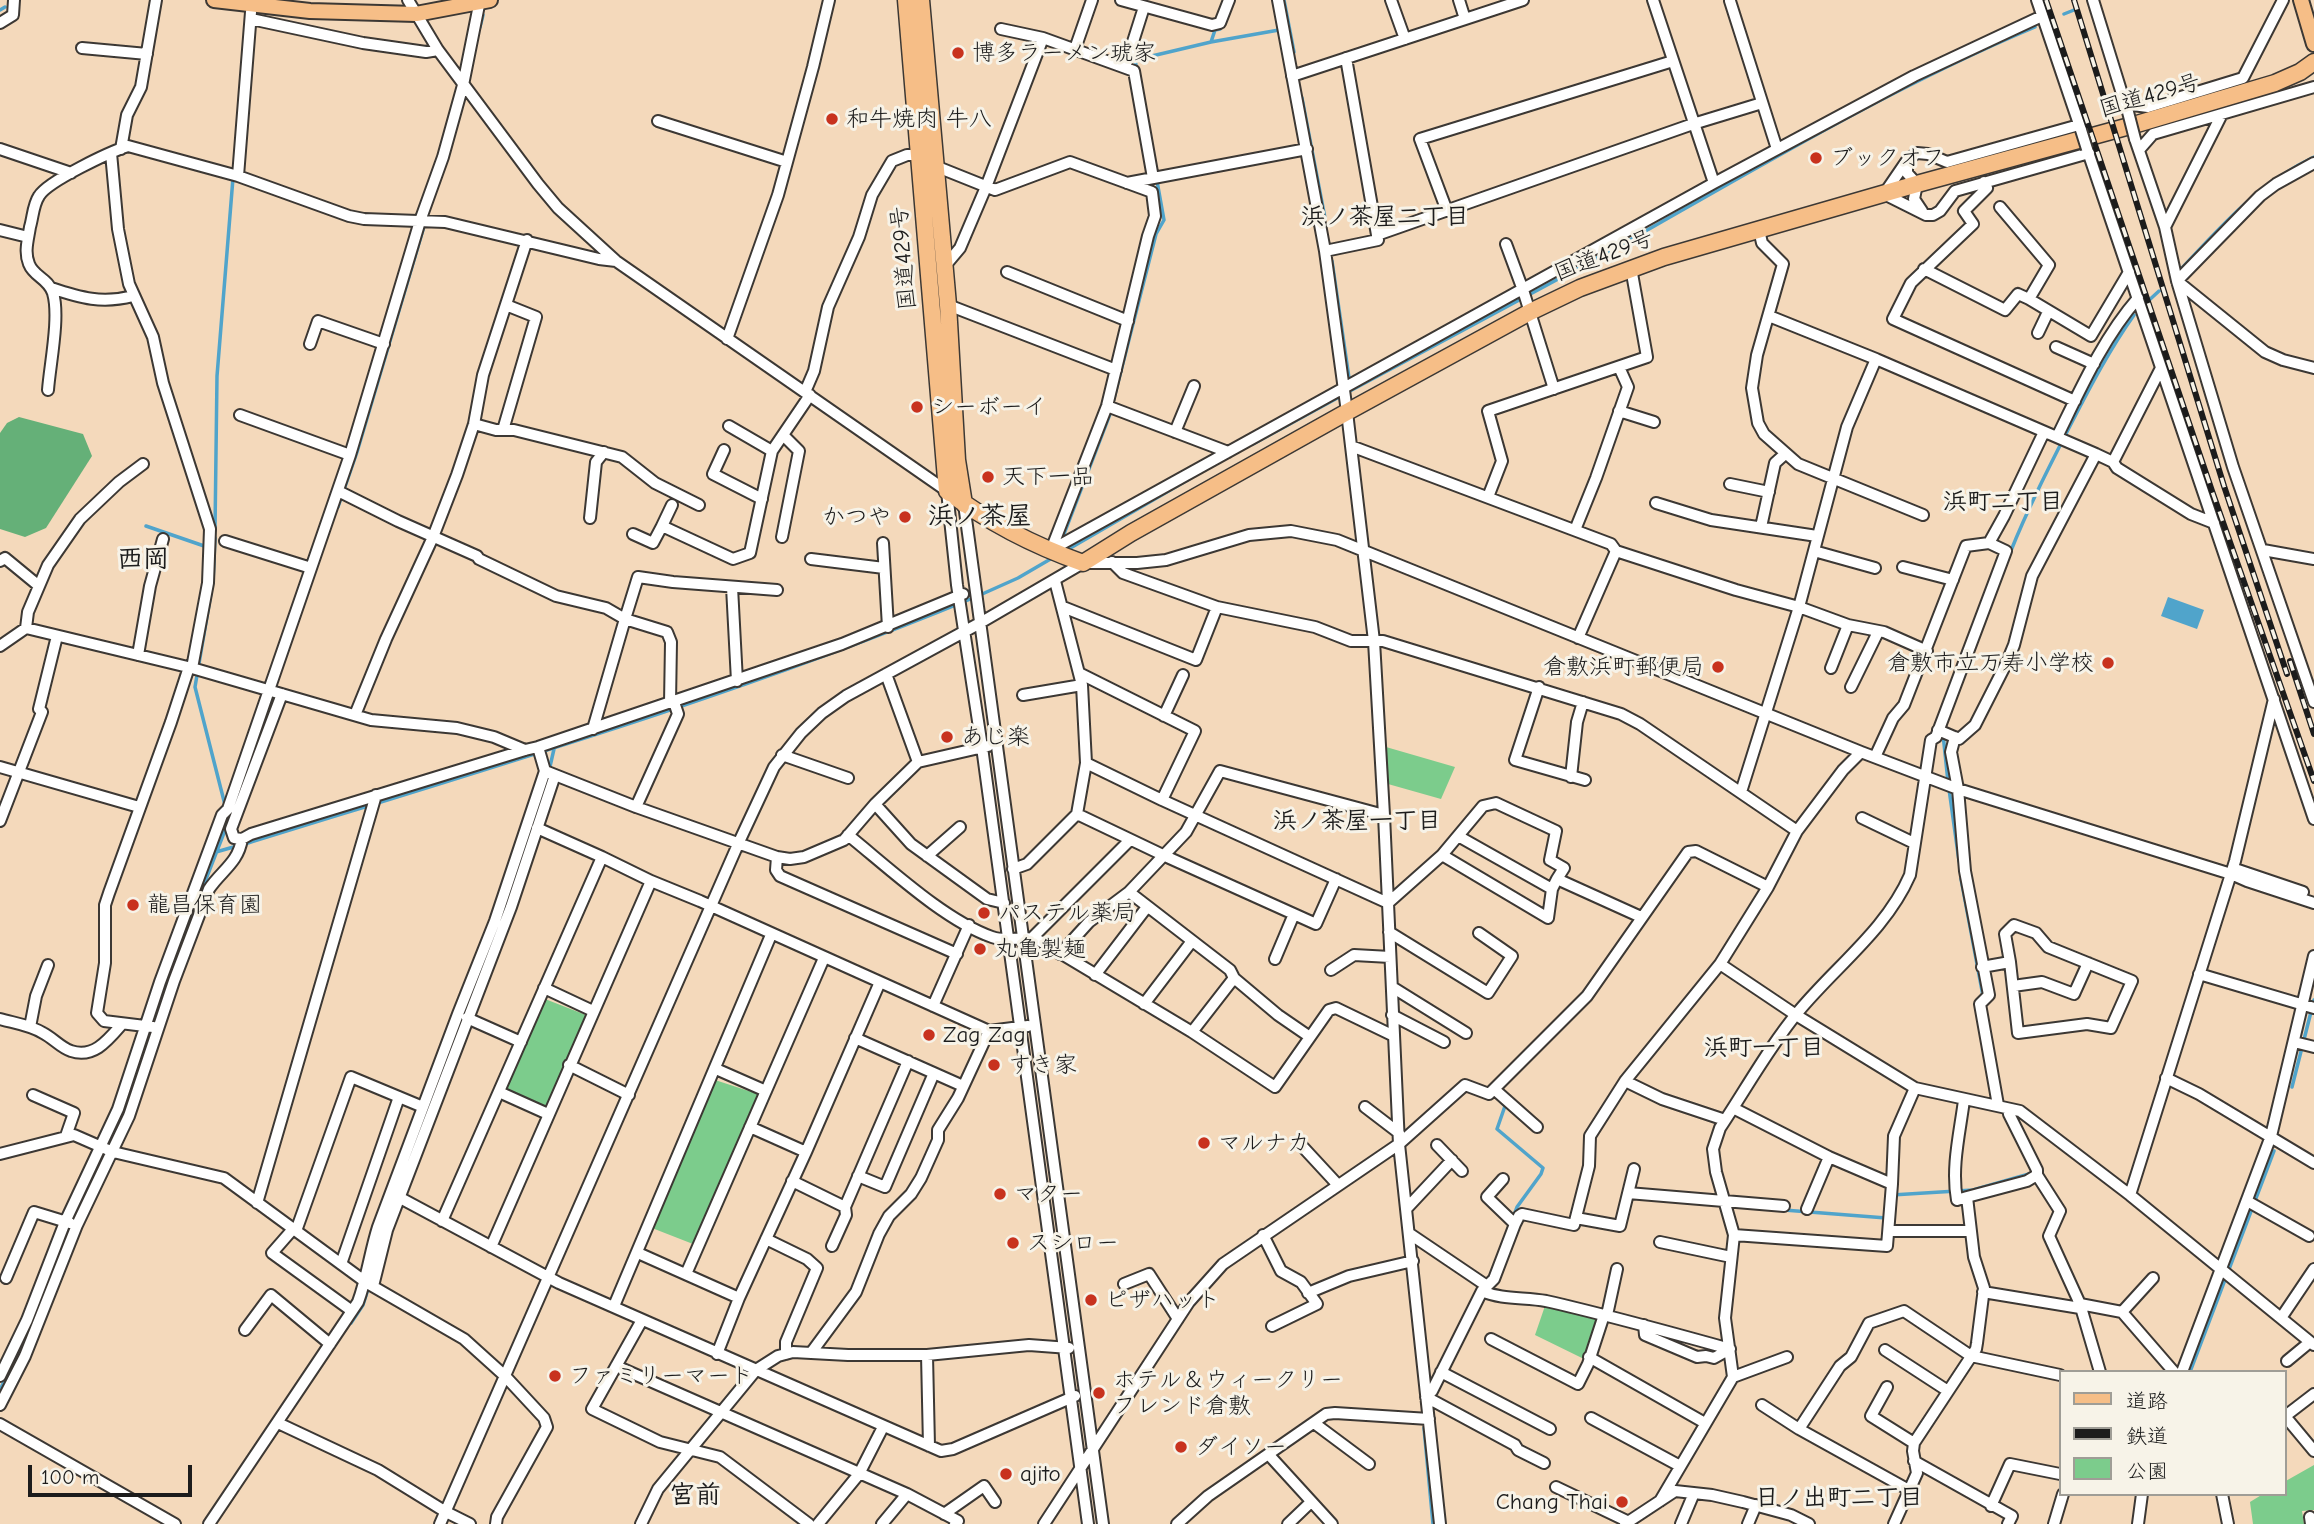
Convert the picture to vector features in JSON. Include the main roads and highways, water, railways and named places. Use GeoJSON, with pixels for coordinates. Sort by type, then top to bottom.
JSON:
{"type":"FeatureCollection","features":[{"type":"Feature","properties":{"kind":"highway","name":"国道429号"},"geometry":{"type":"LineString","coordinates":[[906,0],[947,492],[982,516],[1083,563],[1110,556],[1345,397],[1526,299],[1580,288],[1631,268],[1759,230],[2275,83],[2300,72],[2314,62]]}},
{"type":"Feature","properties":{"kind":"highway","name":"国道429号"},"geometry":{"type":"LineString","coordinates":[[921,0],[948,306],[957,460],[964,504]]}},
{"type":"Feature","properties":{"kind":"main road"},"geometry":{"type":"LineString","coordinates":[[214,0],[252,2],[310,11],[415,14],[483,1]]}},
{"type":"Feature","properties":{"kind":"main road"},"geometry":{"type":"LineString","coordinates":[[2301,0],[2314,44]]}},
{"type":"Feature","properties":{"kind":"water"},"geometry":{"type":"Polygon","coordinates":[[[2168,597],[2204,610],[2197,629],[2161,616],[2168,597]]]}},
{"type":"Feature","properties":{"kind":"waterway"},"geometry":{"type":"LineString","coordinates":[[1284,0],[1294,52]]}},
{"type":"Feature","properties":{"kind":"waterway"},"geometry":{"type":"LineString","coordinates":[[0,10],[5,7]]}},
{"type":"Feature","properties":{"kind":"waterway"},"geometry":{"type":"LineString","coordinates":[[2064,14],[2074,10]]}},
{"type":"Feature","properties":{"kind":"waterway"},"geometry":{"type":"LineString","coordinates":[[480,27],[483,15]]}},
{"type":"Feature","properties":{"kind":"waterway"},"geometry":{"type":"LineString","coordinates":[[1137,70],[1135,60],[1211,42],[1215,30],[1220,29],[1222,24]]}},
{"type":"Feature","properties":{"kind":"waterway"},"geometry":{"type":"LineString","coordinates":[[1348,392],[1637,236],[1833,125],[1933,74],[2035,27]]}},
{"type":"Feature","properties":{"kind":"waterway"},"geometry":{"type":"LineString","coordinates":[[1211,42],[1279,30]]}},
{"type":"Feature","properties":{"kind":"waterway"},"geometry":{"type":"LineString","coordinates":[[1302,98],[1325,218]]}},
{"type":"Feature","properties":{"kind":"waterway"},"geometry":{"type":"LineString","coordinates":[[2180,270],[2258,193],[2314,157]]}},
{"type":"Feature","properties":{"kind":"waterway"},"geometry":{"type":"LineString","coordinates":[[215,530],[217,376],[233,178]]}},
{"type":"Feature","properties":{"kind":"waterway"},"geometry":{"type":"LineString","coordinates":[[1112,406],[1156,234],[1164,220],[1157,181]]}},
{"type":"Feature","properties":{"kind":"waterway"},"geometry":{"type":"LineString","coordinates":[[338,507],[425,223]]}},
{"type":"Feature","properties":{"kind":"waterway"},"geometry":{"type":"LineString","coordinates":[[1332,261],[1349,378]]}},
{"type":"Feature","properties":{"kind":"waterway"},"geometry":{"type":"LineString","coordinates":[[2146,303],[2159,291]]}},
{"type":"Feature","properties":{"kind":"waterway"},"geometry":{"type":"LineString","coordinates":[[2010,553],[2039,487],[2079,408],[2134,315]]}},
{"type":"Feature","properties":{"kind":"waterway"},"geometry":{"type":"LineString","coordinates":[[1253,444],[1341,396]]}},
{"type":"Feature","properties":{"kind":"waterway"},"geometry":{"type":"LineString","coordinates":[[1062,539],[1110,414]]}},
{"type":"Feature","properties":{"kind":"waterway"},"geometry":{"type":"LineString","coordinates":[[1067,550],[1191,478]]}},
{"type":"Feature","properties":{"kind":"waterway"},"geometry":{"type":"LineString","coordinates":[[146,526],[207,547]]}},
{"type":"Feature","properties":{"kind":"waterway"},"geometry":{"type":"LineString","coordinates":[[213,582],[215,538]]}},
{"type":"Feature","properties":{"kind":"waterway"},"geometry":{"type":"LineString","coordinates":[[980,595],[1018,578],[1054,557]]}},
{"type":"Feature","properties":{"kind":"waterway"},"geometry":{"type":"LineString","coordinates":[[211,593],[195,687],[225,805]]}},
{"type":"Feature","properties":{"kind":"waterway"},"geometry":{"type":"LineString","coordinates":[[245,844],[521,759],[703,699],[884,634],[973,598]]}},
{"type":"Feature","properties":{"kind":"waterway"},"geometry":{"type":"LineString","coordinates":[[1943,734],[1948,782]]}},
{"type":"Feature","properties":{"kind":"waterway"},"geometry":{"type":"LineString","coordinates":[[546,784],[554,749]]}},
{"type":"Feature","properties":{"kind":"waterway"},"geometry":{"type":"LineString","coordinates":[[1949,789],[1959,861]]}},
{"type":"Feature","properties":{"kind":"waterway"},"geometry":{"type":"LineString","coordinates":[[71,1222],[124,1112],[167,979],[229,820],[227,812]]}},
{"type":"Feature","properties":{"kind":"waterway"},"geometry":{"type":"LineString","coordinates":[[216,852],[237,846]]}},
{"type":"Feature","properties":{"kind":"waterway"},"geometry":{"type":"LineString","coordinates":[[1961,879],[1983,996]]}},
{"type":"Feature","properties":{"kind":"waterway"},"geometry":{"type":"LineString","coordinates":[[507,904],[511,888]]}},
{"type":"Feature","properties":{"kind":"waterway"},"geometry":{"type":"LineString","coordinates":[[2292,1087],[2314,1000]]}},
{"type":"Feature","properties":{"kind":"waterway"},"geometry":{"type":"LineString","coordinates":[[1501,1102],[1505,1106],[1497,1129],[1543,1168],[1514,1215]]}},
{"type":"Feature","properties":{"kind":"waterway"},"geometry":{"type":"LineString","coordinates":[[2191,1370],[2274,1151]]}},
{"type":"Feature","properties":{"kind":"waterway"},"geometry":{"type":"LineString","coordinates":[[1892,1195],[1973,1190],[2029,1174]]}},
{"type":"Feature","properties":{"kind":"waterway"},"geometry":{"type":"LineString","coordinates":[[1784,1210],[1886,1218]]}},
{"type":"Feature","properties":{"kind":"waterway"},"geometry":{"type":"LineString","coordinates":[[34,1316],[57,1258]]}},
{"type":"Feature","properties":{"kind":"waterway"},"geometry":{"type":"LineString","coordinates":[[351,1323],[363,1305],[369,1286]]}},
{"type":"Feature","properties":{"kind":"waterway"},"geometry":{"type":"LineString","coordinates":[[0,1390],[30,1326]]}},
{"type":"Feature","properties":{"kind":"waterway"},"geometry":{"type":"LineString","coordinates":[[1424,1428],[1433,1524]]}},
{"type":"Feature","properties":{"kind":"railway"},"geometry":{"type":"LineString","coordinates":[[2046,0],[2212,491],[2314,781]]}},
{"type":"Feature","properties":{"kind":"railway"},"geometry":{"type":"LineString","coordinates":[[2074,0],[2224,486],[2287,674]]}},
{"type":"Feature","properties":{"kind":"railway"},"geometry":{"type":"LineString","coordinates":[[2290,661],[2314,734]]}},
{"type":"Feature","properties":{"kind":"place","name":"博多ラーメン琥家"},"geometry":{"type":"Point","coordinates":[958,53]}},
{"type":"Feature","properties":{"kind":"place","name":"和牛焼肉 牛八"},"geometry":{"type":"Point","coordinates":[832,119]}},
{"type":"Feature","properties":{"kind":"place","name":"ブックオフ"},"geometry":{"type":"Point","coordinates":[1816,158]}},
{"type":"Feature","properties":{"kind":"place","name":"シーボーイ"},"geometry":{"type":"Point","coordinates":[917,407]}},
{"type":"Feature","properties":{"kind":"place","name":"天下一品"},"geometry":{"type":"Point","coordinates":[988,477]}},
{"type":"Feature","properties":{"kind":"place","name":"かつや"},"geometry":{"type":"Point","coordinates":[905,517]}},
{"type":"Feature","properties":{"kind":"place","name":"倉敷市立万寿小学校"},"geometry":{"type":"Point","coordinates":[2108,663]}},
{"type":"Feature","properties":{"kind":"place","name":"倉敷浜町郵便局"},"geometry":{"type":"Point","coordinates":[1718,667]}},
{"type":"Feature","properties":{"kind":"place","name":"あじ楽"},"geometry":{"type":"Point","coordinates":[947,737]}},
{"type":"Feature","properties":{"kind":"place","name":"龍昌保育園"},"geometry":{"type":"Point","coordinates":[133,905]}},
{"type":"Feature","properties":{"kind":"place","name":"パステル薬局"},"geometry":{"type":"Point","coordinates":[984,913]}},
{"type":"Feature","properties":{"kind":"place","name":"丸亀製麺"},"geometry":{"type":"Point","coordinates":[980,949]}},
{"type":"Feature","properties":{"kind":"place","name":"Zag Zag"},"geometry":{"type":"Point","coordinates":[929,1035]}},
{"type":"Feature","properties":{"kind":"place","name":"すき家"},"geometry":{"type":"Point","coordinates":[994,1065]}},
{"type":"Feature","properties":{"kind":"place","name":"マルナカ"},"geometry":{"type":"Point","coordinates":[1204,1143]}},
{"type":"Feature","properties":{"kind":"place","name":"マター"},"geometry":{"type":"Point","coordinates":[1000,1194]}},
{"type":"Feature","properties":{"kind":"place","name":"スシロー"},"geometry":{"type":"Point","coordinates":[1013,1243]}},
{"type":"Feature","properties":{"kind":"place","name":"ピザハット"},"geometry":{"type":"Point","coordinates":[1091,1300]}},
{"type":"Feature","properties":{"kind":"place","name":"ファミリーマート"},"geometry":{"type":"Point","coordinates":[555,1376]}},
{"type":"Feature","properties":{"kind":"place","name":"ホテル＆ウィークリー フレンド倉敷"},"geometry":{"type":"Point","coordinates":[1099,1393]}},
{"type":"Feature","properties":{"kind":"place","name":"ダイソー"},"geometry":{"type":"Point","coordinates":[1181,1447]}},
{"type":"Feature","properties":{"kind":"place","name":"ajito"},"geometry":{"type":"Point","coordinates":[1006,1474]}},
{"type":"Feature","properties":{"kind":"place","name":"Chang Thai"},"geometry":{"type":"Point","coordinates":[1622,1502]}},
{"type":"Feature","properties":{"kind":"district","name":"浜ノ茶屋二丁目"},"geometry":{"type":"Point","coordinates":[1385,217]}},
{"type":"Feature","properties":{"kind":"district","name":"浜町二丁目"},"geometry":{"type":"Point","coordinates":[2003,502]}},
{"type":"Feature","properties":{"kind":"district","name":"浜ノ茶屋"},"geometry":{"type":"Point","coordinates":[980,517]}},
{"type":"Feature","properties":{"kind":"district","name":"西岡"},"geometry":{"type":"Point","coordinates":[143,560]}},
{"type":"Feature","properties":{"kind":"district","name":"浜ノ茶屋一丁目"},"geometry":{"type":"Point","coordinates":[1357,821]}},
{"type":"Feature","properties":{"kind":"district","name":"浜町一丁目"},"geometry":{"type":"Point","coordinates":[1764,1048]}},
{"type":"Feature","properties":{"kind":"district","name":"宮前"},"geometry":{"type":"Point","coordinates":[695,1496]}},
{"type":"Feature","properties":{"kind":"district","name":"日ノ出町二丁目"},"geometry":{"type":"Point","coordinates":[1839,1498]}}]}
